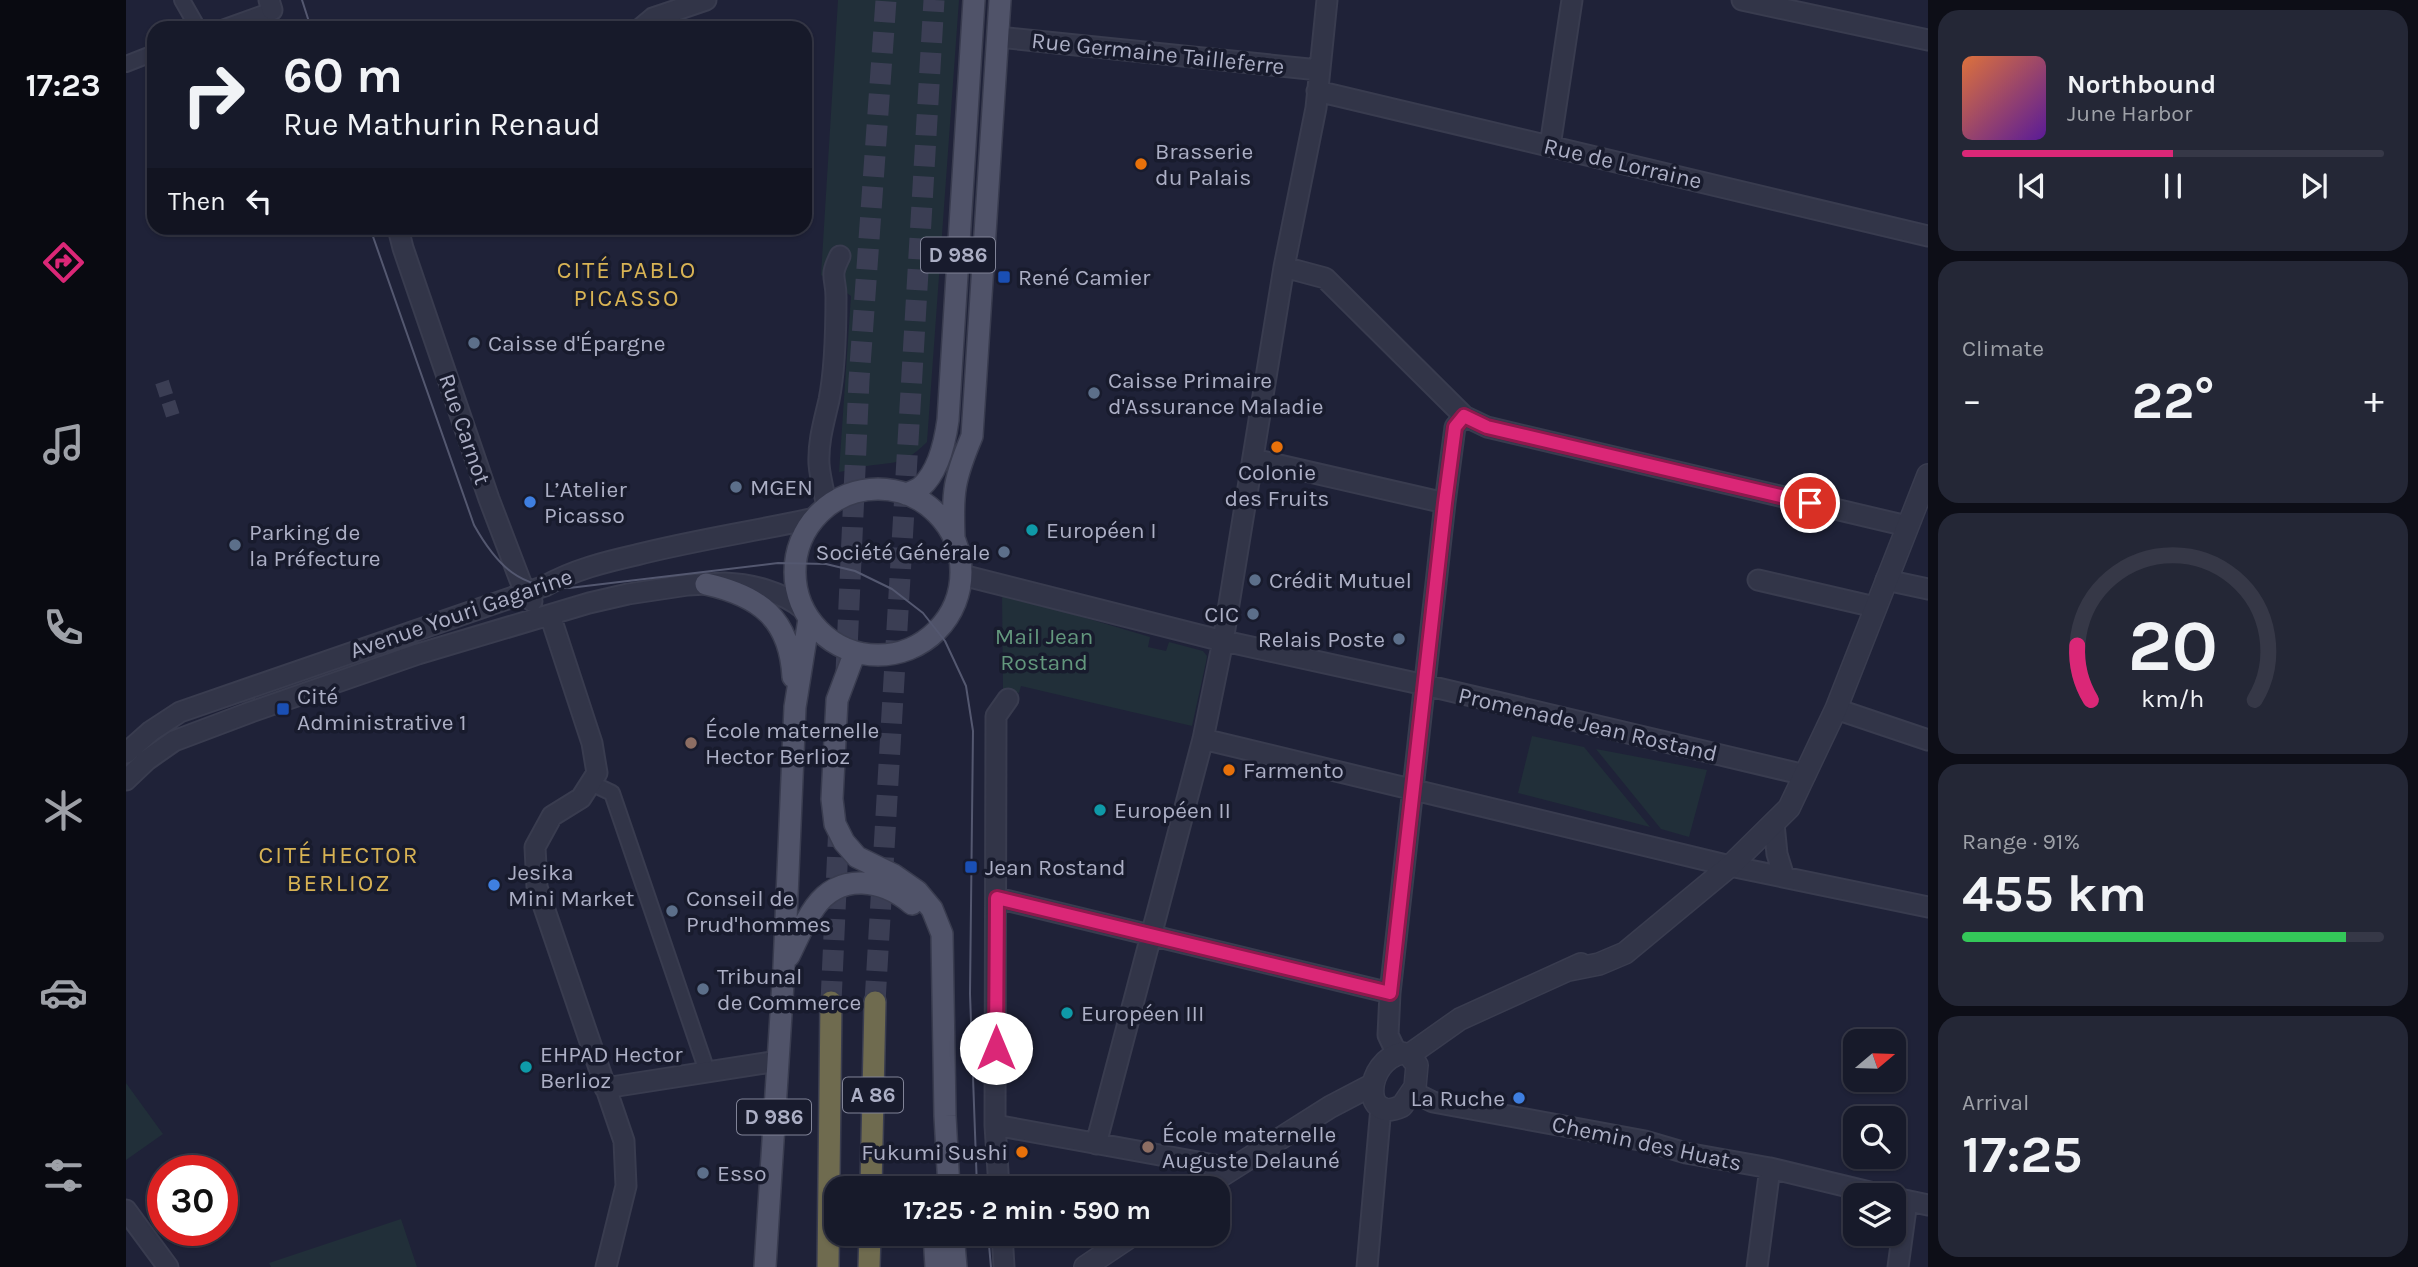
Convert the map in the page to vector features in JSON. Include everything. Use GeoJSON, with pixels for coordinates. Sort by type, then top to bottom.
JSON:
{"type":"FeatureCollection","features":[{"type":"Feature","properties":{"kind":"highway","name":"A 86"},"geometry":{"type":"LineString","coordinates":[[828,1267],[831,1002]]}},
{"type":"Feature","properties":{"kind":"highway","name":"A 86"},"geometry":{"type":"LineString","coordinates":[[871,1176],[875,1002]]}},
{"type":"Feature","properties":{"kind":"highway"},"geometry":{"type":"LineString","coordinates":[[869,1267],[870,1246]]}},
{"type":"Feature","properties":{"kind":"main road","name":"D 986"},"geometry":{"type":"LineString","coordinates":[[906,494],[920,488],[934,467],[943,447],[948,420],[974,0]]}},
{"type":"Feature","properties":{"kind":"main road","name":"D 986"},"geometry":{"type":"LineString","coordinates":[[954,538],[953,492],[972,436],[973,425],[1000,0]]}},
{"type":"Feature","properties":{"kind":"main road"},"geometry":{"type":"LineString","coordinates":[[872,488],[893,489],[906,494],[920,500],[939,514],[954,538],[962,575],[958,598],[951,615],[929,638],[910,648],[891,654],[869,655],[855,652],[822,635],[806,614],[796,591],[794,571],[800,542],[821,512],[844,495],[872,488]]}},
{"type":"Feature","properties":{"kind":"main road"},"geometry":{"type":"LineString","coordinates":[[706,584],[747,596],[775,620],[791,656],[795,707]]}},
{"type":"Feature","properties":{"kind":"main road","name":"D 986"},"geometry":{"type":"LineString","coordinates":[[765,1267],[784,968],[795,707],[806,614]]}},
{"type":"Feature","properties":{"kind":"main road"},"geometry":{"type":"LineString","coordinates":[[855,652],[837,700],[832,799],[835,824],[844,842],[858,857],[903,880],[917,891],[932,909],[942,934],[945,1176]]}},
{"type":"Feature","properties":{"kind":"main road"},"geometry":{"type":"LineString","coordinates":[[784,968],[807,919],[829,892],[853,883],[877,884],[896,892],[920,914],[928,944],[928,985],[942,1007]]}},
{"type":"Feature","properties":{"kind":"main road"},"geometry":{"type":"LineString","coordinates":[[935,1246],[936,1267]]}},
{"type":"Feature","properties":{"kind":"main road"},"geometry":{"type":"LineString","coordinates":[[954,1246],[956,1267]]}},
{"type":"Feature","properties":{"kind":"street"},"geometry":{"type":"LineString","coordinates":[[182,0],[194,21]]}},
{"type":"Feature","properties":{"kind":"street"},"geometry":{"type":"LineString","coordinates":[[650,21],[706,0]]}},
{"type":"Feature","properties":{"kind":"street"},"geometry":{"type":"LineString","coordinates":[[1096,1144],[1203,739],[1223,641],[1284,267],[1316,108],[1327,0]]}},
{"type":"Feature","properties":{"kind":"street"},"geometry":{"type":"LineString","coordinates":[[1550,146],[1572,0]]}},
{"type":"Feature","properties":{"kind":"street"},"geometry":{"type":"LineString","coordinates":[[1742,0],[1928,40]]}},
{"type":"Feature","properties":{"kind":"street"},"geometry":{"type":"LineString","coordinates":[[237,21],[270,5]]}},
{"type":"Feature","properties":{"kind":"street","name":"Rue Germaine Tailleferre"},"geometry":{"type":"LineString","coordinates":[[998,37],[1319,70]]}},
{"type":"Feature","properties":{"kind":"street"},"geometry":{"type":"LineString","coordinates":[[126,64],[147,56]]}},
{"type":"Feature","properties":{"kind":"street","name":"Rue de Lorraine"},"geometry":{"type":"LineString","coordinates":[[1317,91],[1928,236]]}},
{"type":"Feature","properties":{"kind":"street","name":"Rue Carnot"},"geometry":{"type":"LineString","coordinates":[[400,235],[489,499],[525,593],[550,615]]}},
{"type":"Feature","properties":{"kind":"street"},"geometry":{"type":"LineString","coordinates":[[821,512],[821,431],[829,400],[836,295],[832,271],[839,256]]}},
{"type":"Feature","properties":{"kind":"street"},"geometry":{"type":"LineString","coordinates":[[1284,267],[1325,278],[1464,416],[1487,427],[1907,526]]}},
{"type":"Feature","properties":{"kind":"street"},"geometry":{"type":"LineString","coordinates":[[1219,1176],[1330,1107],[1375,1097],[1395,1109],[1402,1106],[1413,1092],[1408,1058],[1388,1035],[1390,993],[1445,503],[1455,427],[1464,416]]}},
{"type":"Feature","properties":{"kind":"street"},"geometry":{"type":"LineString","coordinates":[[1253,459],[1445,503]]}},
{"type":"Feature","properties":{"kind":"street"},"geometry":{"type":"LineString","coordinates":[[1367,1267],[1375,1097],[1380,1068],[1408,1058],[1460,1020],[1569,970],[1599,964],[1625,953],[1730,866],[1789,808],[1836,709],[1928,475]]}},
{"type":"Feature","properties":{"kind":"street","name":"Avenue Youri Gagarine"},"geometry":{"type":"LineString","coordinates":[[126,753],[151,731],[180,712],[525,593],[605,562],[821,512]]}},
{"type":"Feature","properties":{"kind":"street","name":"Promenade Jean Rostand"},"geometry":{"type":"LineString","coordinates":[[962,575],[1223,641],[1425,685],[1805,775]]}},
{"type":"Feature","properties":{"kind":"street"},"geometry":{"type":"LineString","coordinates":[[1758,580],[1875,607]]}},
{"type":"Feature","properties":{"kind":"street"},"geometry":{"type":"LineString","coordinates":[[1885,580],[1928,589]]}},
{"type":"Feature","properties":{"kind":"street","name":"Avenue Youri Gagarine"},"geometry":{"type":"LineString","coordinates":[[126,780],[147,760],[174,741],[251,712],[418,654],[628,594],[706,584],[737,583],[787,598],[806,614]]}},
{"type":"Feature","properties":{"kind":"street"},"geometry":{"type":"LineString","coordinates":[[550,615],[592,743],[597,773],[582,798],[552,816],[534,847],[537,887],[624,1141],[625,1186],[606,1267]]}},
{"type":"Feature","properties":{"kind":"street"},"geometry":{"type":"LineString","coordinates":[[998,1176],[995,1125],[996,716],[1008,699]]}},
{"type":"Feature","properties":{"kind":"street"},"geometry":{"type":"LineString","coordinates":[[1836,709],[1928,740]]}},
{"type":"Feature","properties":{"kind":"street"},"geometry":{"type":"LineString","coordinates":[[126,796],[169,754],[197,737],[251,712]]}},
{"type":"Feature","properties":{"kind":"street"},"geometry":{"type":"LineString","coordinates":[[1203,739],[1730,866],[1928,907]]}},
{"type":"Feature","properties":{"kind":"street"},"geometry":{"type":"LineString","coordinates":[[591,783],[612,793],[707,1071]]}},
{"type":"Feature","properties":{"kind":"street"},"geometry":{"type":"LineString","coordinates":[[1774,824],[1777,854],[1784,877]]}},
{"type":"Feature","properties":{"kind":"street"},"geometry":{"type":"LineString","coordinates":[[997,898],[1390,993]]}},
{"type":"Feature","properties":{"kind":"street"},"geometry":{"type":"LineString","coordinates":[[605,1088],[778,1061]]}},
{"type":"Feature","properties":{"kind":"street","name":"Chemin des Huats"},"geometry":{"type":"LineString","coordinates":[[1413,1092],[1433,1102],[1646,1140],[1686,1153],[1770,1168],[1843,1186]]}},
{"type":"Feature","properties":{"kind":"street"},"geometry":{"type":"LineString","coordinates":[[995,1125],[1231,1168]]}},
{"type":"Feature","properties":{"kind":"street"},"geometry":{"type":"LineString","coordinates":[[1757,1267],[1770,1168]]}},
{"type":"Feature","properties":{"kind":"street"},"geometry":{"type":"LineString","coordinates":[[1906,1201],[1928,1205]]}},
{"type":"Feature","properties":{"kind":"street"},"geometry":{"type":"LineString","coordinates":[[126,1210],[168,1267]]}},
{"type":"Feature","properties":{"kind":"street"},"geometry":{"type":"LineString","coordinates":[[1003,1246],[1004,1267]]}},
{"type":"Feature","properties":{"kind":"street"},"geometry":{"type":"LineString","coordinates":[[1085,1267],[1116,1246]]}},
{"type":"Feature","properties":{"kind":"street"},"geometry":{"type":"LineString","coordinates":[[1898,1267],[1899,1246]]}},
{"type":"Feature","properties":{"kind":"green space"},"geometry":{"type":"Polygon","coordinates":[[[838,0],[959,0],[927,442],[903,460],[839,472],[851,296],[821,275],[838,0]]]}},
{"type":"Feature","properties":{"kind":"green space","name":"Mail Jean Rostand"},"geometry":{"type":"Polygon","coordinates":[[[1002,593],[1150,637],[1148,647],[1166,651],[1169,642],[1203,651],[1207,656],[1192,726],[1021,686],[1019,693],[1003,689],[1002,593]]]}},
{"type":"Feature","properties":{"kind":"green space"},"geometry":{"type":"Polygon","coordinates":[[[1532,736],[1584,747],[1650,827],[1518,793],[1532,736]]]}},
{"type":"Feature","properties":{"kind":"green space"},"geometry":{"type":"Polygon","coordinates":[[[1596,749],[1707,770],[1689,837],[1661,829],[1596,749]]]}},
{"type":"Feature","properties":{"kind":"green space"},"geometry":{"type":"Polygon","coordinates":[[[126,1083],[163,1134],[126,1160],[126,1083]]]}},
{"type":"Feature","properties":{"kind":"green space"},"geometry":{"type":"Polygon","coordinates":[[[401,1219],[417,1267],[271,1267],[269,1263],[401,1219]]]}},
{"type":"Feature","properties":{"kind":"tunnel"},"geometry":{"type":"LineString","coordinates":[[846,672],[859,380],[886,0]]}},
{"type":"Feature","properties":{"kind":"tunnel"},"geometry":{"type":"LineString","coordinates":[[875,1002],[934,0]]}},
{"type":"Feature","properties":{"kind":"tunnel"},"geometry":{"type":"LineString","coordinates":[[162,382],[173,416]]}},
{"type":"Feature","properties":{"kind":"tunnel"},"geometry":{"type":"LineString","coordinates":[[831,1002],[839,823]]}},
{"type":"Feature","properties":{"kind":"tram line"},"geometry":{"type":"LineString","coordinates":[[302,0],[309,21]]}},
{"type":"Feature","properties":{"kind":"tram line"},"geometry":{"type":"LineString","coordinates":[[372,235],[474,525],[492,552],[512,572],[537,584],[569,588],[778,563],[826,564],[855,571],[892,589],[923,613],[945,641],[966,686],[973,731],[970,994],[977,1176]]}},
{"type":"Feature","properties":{"kind":"tram line"},"geometry":{"type":"LineString","coordinates":[[989,1246],[991,1267]]}},
{"type":"Feature","properties":{"kind":"place","name":"Brasserie du Palais"},"geometry":{"type":"Point","coordinates":[1141,164]}},
{"type":"Feature","properties":{"kind":"place","name":"René Camier"},"geometry":{"type":"Point","coordinates":[1004,277]}},
{"type":"Feature","properties":{"kind":"place","name":"Caisse d'Épargne"},"geometry":{"type":"Point","coordinates":[474,343]}},
{"type":"Feature","properties":{"kind":"place","name":"Caisse Primaire d'Assurance Maladie"},"geometry":{"type":"Point","coordinates":[1094,393]}},
{"type":"Feature","properties":{"kind":"place","name":"Colonie des Fruits"},"geometry":{"type":"Point","coordinates":[1277,447]}},
{"type":"Feature","properties":{"kind":"place","name":"MGEN"},"geometry":{"type":"Point","coordinates":[736,487]}},
{"type":"Feature","properties":{"kind":"place","name":"L’Atelier Picasso"},"geometry":{"type":"Point","coordinates":[530,502]}},
{"type":"Feature","properties":{"kind":"place","name":"Européen I"},"geometry":{"type":"Point","coordinates":[1032,530]}},
{"type":"Feature","properties":{"kind":"place","name":"Parking de la Préfecture"},"geometry":{"type":"Point","coordinates":[235,545]}},
{"type":"Feature","properties":{"kind":"place","name":"Société Générale"},"geometry":{"type":"Point","coordinates":[1004,552]}},
{"type":"Feature","properties":{"kind":"place","name":"Crédit Mutuel"},"geometry":{"type":"Point","coordinates":[1255,580]}},
{"type":"Feature","properties":{"kind":"place","name":"CIC"},"geometry":{"type":"Point","coordinates":[1253,614]}},
{"type":"Feature","properties":{"kind":"place","name":"Relais Poste"},"geometry":{"type":"Point","coordinates":[1399,639]}},
{"type":"Feature","properties":{"kind":"place","name":"Cité Administrative 1"},"geometry":{"type":"Point","coordinates":[283,709]}},
{"type":"Feature","properties":{"kind":"place","name":"École maternelle Hector Berlioz"},"geometry":{"type":"Point","coordinates":[691,743]}},
{"type":"Feature","properties":{"kind":"place","name":"Farmento"},"geometry":{"type":"Point","coordinates":[1229,770]}},
{"type":"Feature","properties":{"kind":"place","name":"Européen II"},"geometry":{"type":"Point","coordinates":[1100,810]}},
{"type":"Feature","properties":{"kind":"place","name":"Jean Rostand"},"geometry":{"type":"Point","coordinates":[971,867]}},
{"type":"Feature","properties":{"kind":"place","name":"Jesika Mini Market"},"geometry":{"type":"Point","coordinates":[494,885]}},
{"type":"Feature","properties":{"kind":"place","name":"Conseil de Prud'hommes"},"geometry":{"type":"Point","coordinates":[672,911]}},
{"type":"Feature","properties":{"kind":"place","name":"Tribunal de Commerce"},"geometry":{"type":"Point","coordinates":[703,989]}},
{"type":"Feature","properties":{"kind":"place","name":"Européen III"},"geometry":{"type":"Point","coordinates":[1067,1013]}},
{"type":"Feature","properties":{"kind":"place","name":"EHPAD Hector Berlioz"},"geometry":{"type":"Point","coordinates":[526,1067]}},
{"type":"Feature","properties":{"kind":"place","name":"La Ruche"},"geometry":{"type":"Point","coordinates":[1519,1098]}},
{"type":"Feature","properties":{"kind":"place","name":"École maternelle Auguste Delauné"},"geometry":{"type":"Point","coordinates":[1148,1147]}},
{"type":"Feature","properties":{"kind":"place","name":"Fukumi Sushi"},"geometry":{"type":"Point","coordinates":[1022,1152]}},
{"type":"Feature","properties":{"kind":"place","name":"Esso"},"geometry":{"type":"Point","coordinates":[703,1173]}},
{"type":"Feature","properties":{"kind":"district","name":"CITÉ PABLO PICASSO"},"geometry":{"type":"Point","coordinates":[627,284]}},
{"type":"Feature","properties":{"kind":"district","name":"CITÉ HECTOR BERLIOZ"},"geometry":{"type":"Point","coordinates":[339,869]}},
{"type":"Feature","properties":{"kind":"route"},"geometry":{"type":"LineString","coordinates":[[996,1048],[997,898],[1390,993],[1445,503],[1455,427],[1464,416],[1487,427],[1810,503]]}}]}
